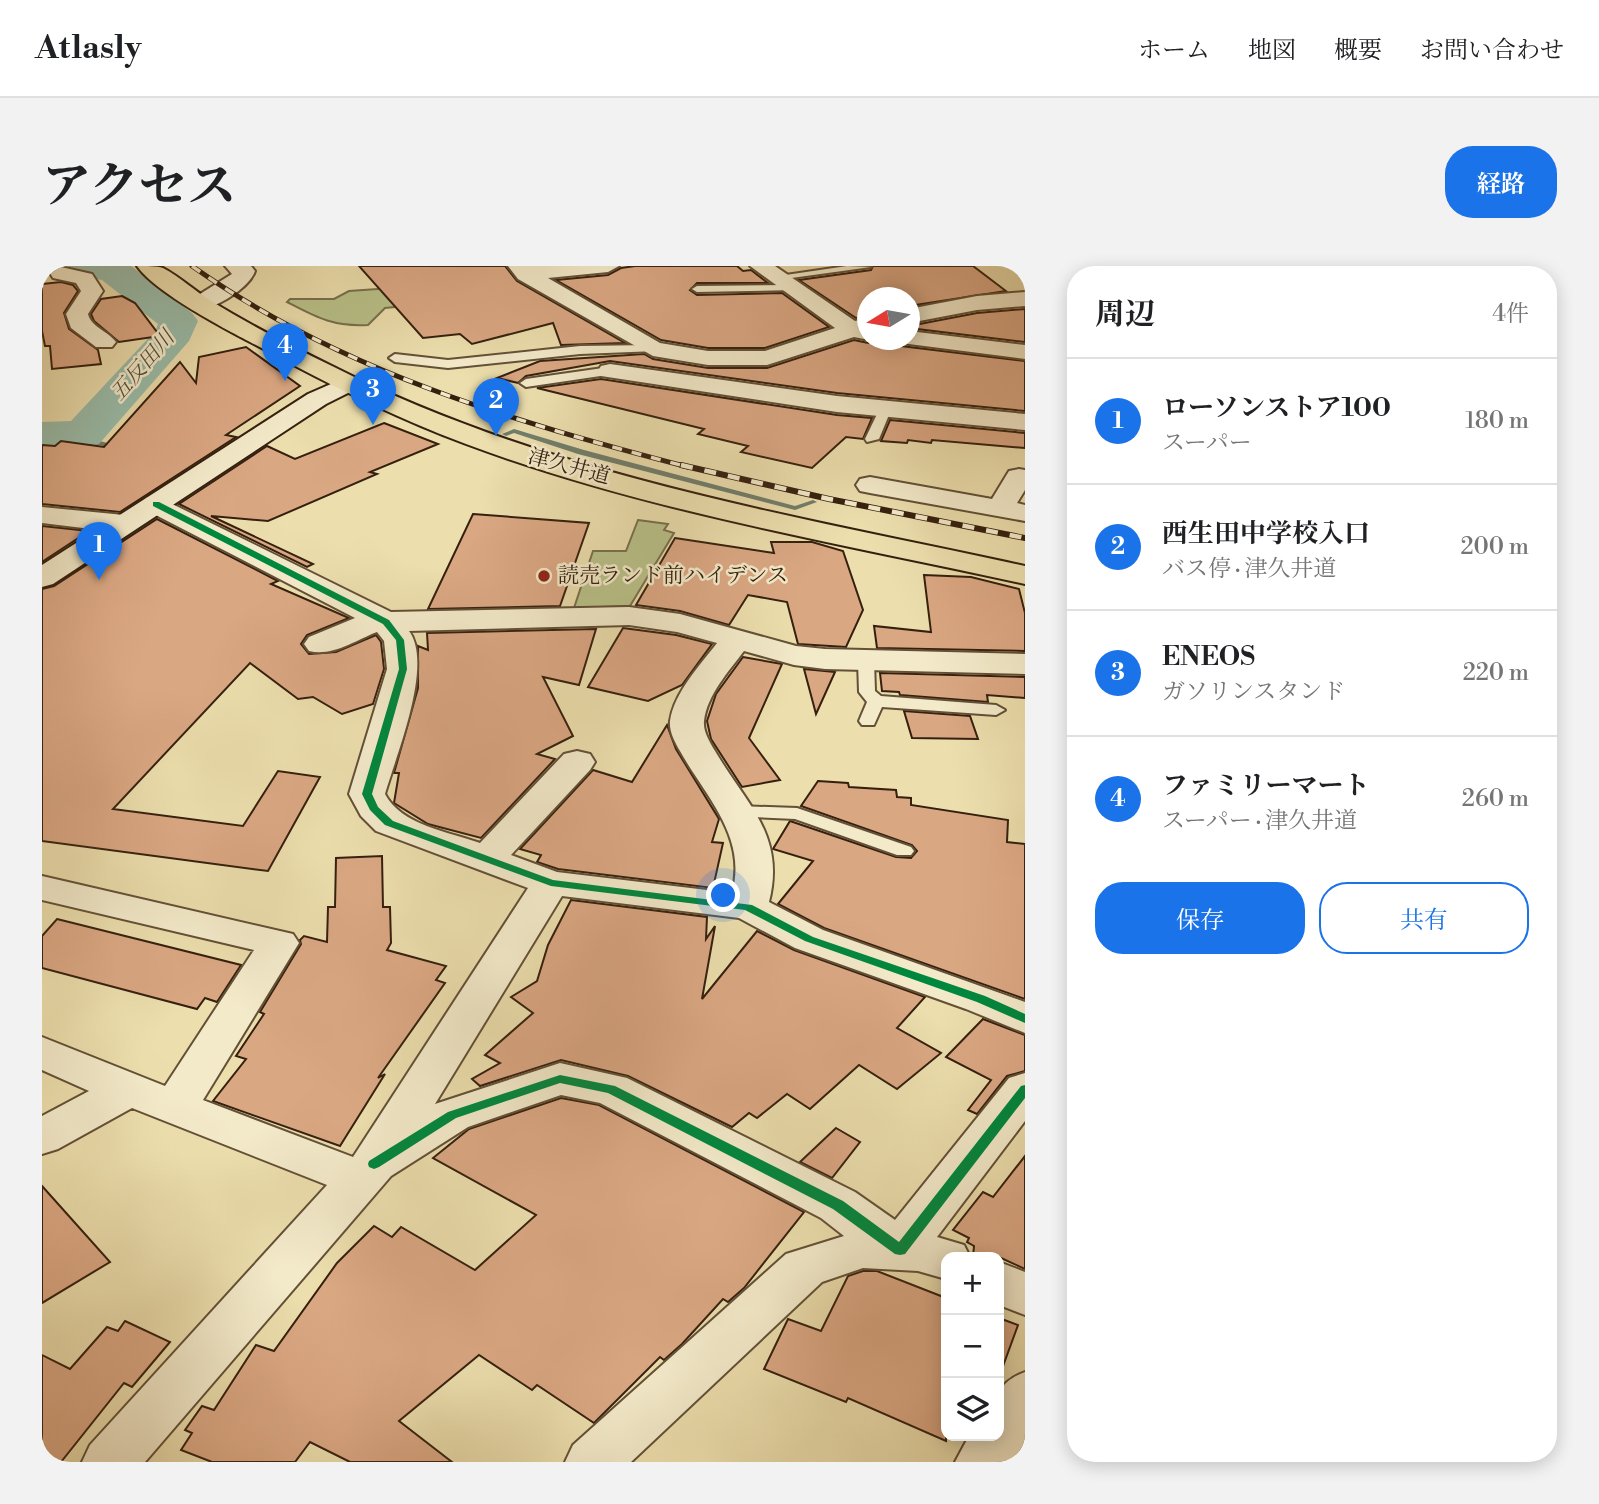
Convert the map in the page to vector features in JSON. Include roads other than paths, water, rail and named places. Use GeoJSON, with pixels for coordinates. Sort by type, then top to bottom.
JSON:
{"type":"FeatureCollection","features":[{"type":"Feature","properties":{"kind":"main road","name":"津久井道"},"geometry":{"type":"LineString","coordinates":[[148,266],[200,304],[347,384],[451,430],[549,462],[688,499],[1025,575]]}},
{"type":"Feature","properties":{"kind":"street"},"geometry":{"type":"LineString","coordinates":[[200,304],[242,277],[244,271],[236,266]]}},
{"type":"Feature","properties":{"kind":"street"},"geometry":{"type":"LineString","coordinates":[[523,270],[608,266]]}},
{"type":"Feature","properties":{"kind":"street"},"geometry":{"type":"LineString","coordinates":[[523,270],[653,349],[708,358]]}},
{"type":"Feature","properties":{"kind":"street"},"geometry":{"type":"LineString","coordinates":[[60,272],[85,279],[92,291],[77,314],[79,323],[104,342]]}},
{"type":"Feature","properties":{"kind":"street"},"geometry":{"type":"LineString","coordinates":[[777,277],[857,326]]}},
{"type":"Feature","properties":{"kind":"street"},"geometry":{"type":"LineString","coordinates":[[920,314],[976,303],[1025,299]]}},
{"type":"Feature","properties":{"kind":"street"},"geometry":{"type":"LineString","coordinates":[[610,371],[708,358],[767,358],[857,331]]}},
{"type":"Feature","properties":{"kind":"street"},"geometry":{"type":"LineString","coordinates":[[920,339],[1025,352]]}},
{"type":"Feature","properties":{"kind":"street"},"geometry":{"type":"LineString","coordinates":[[610,371],[884,410],[1025,422]]}},
{"type":"Feature","properties":{"kind":"street"},"geometry":{"type":"LineString","coordinates":[[42,578],[317,399],[347,384]]}},
{"type":"Feature","properties":{"kind":"street"},"geometry":{"type":"LineString","coordinates":[[870,485],[1012,511],[1019,477]]}},
{"type":"Feature","properties":{"kind":"street"},"geometry":{"type":"LineString","coordinates":[[156,504],[383,620],[400,640],[403,669],[367,794],[374,808],[390,824],[551,883],[748,907],[809,939],[981,999],[1025,1019]]}},
{"type":"Feature","properties":{"kind":"street"},"geometry":{"type":"LineString","coordinates":[[42,514],[124,524]]}},
{"type":"Feature","properties":{"kind":"street"},"geometry":{"type":"LineString","coordinates":[[320,644],[383,620],[629,616],[680,623],[794,655],[866,661],[1025,664]]}},
{"type":"Feature","properties":{"kind":"street"},"geometry":{"type":"LineString","coordinates":[[736,640],[710,674],[687,718],[687,728],[704,764],[738,812],[754,841],[757,865],[754,892],[748,907]]}},
{"type":"Feature","properties":{"kind":"street"},"geometry":{"type":"LineString","coordinates":[[485,860],[578,762]]}},
{"type":"Feature","properties":{"kind":"street"},"geometry":{"type":"LineString","coordinates":[[110,1462],[367,1171],[551,883]]}},
{"type":"Feature","properties":{"kind":"street"},"geometry":{"type":"LineString","coordinates":[[42,888],[279,943],[175,1107]]}},
{"type":"Feature","properties":{"kind":"street"},"geometry":{"type":"LineString","coordinates":[[42,1052],[175,1107],[367,1171]]}},
{"type":"Feature","properties":{"kind":"street"},"geometry":{"type":"LineString","coordinates":[[367,1171],[452,1115],[560,1079],[611,1089],[838,1205],[923,1254]]}},
{"type":"Feature","properties":{"kind":"street"},"geometry":{"type":"LineString","coordinates":[[42,1137],[130,1089]]}},
{"type":"Feature","properties":{"kind":"street"},"geometry":{"type":"LineString","coordinates":[[923,1254],[1025,1089]]}},
{"type":"Feature","properties":{"kind":"street"},"geometry":{"type":"LineString","coordinates":[[593,1462],[804,1268],[863,1249],[923,1254]]}},
{"type":"Feature","properties":{"kind":"street"},"geometry":{"type":"LineString","coordinates":[[1004,1284],[1025,1295]]}},
{"type":"Feature","properties":{"kind":"street"},"geometry":{"type":"LineString","coordinates":[[983,1462],[1025,1395]]}},
{"type":"Feature","properties":{"kind":"lane"},"geometry":{"type":"LineString","coordinates":[[698,289],[866,267]]}},
{"type":"Feature","properties":{"kind":"lane"},"geometry":{"type":"LineString","coordinates":[[394,358],[448,364],[593,349],[653,349]]}},
{"type":"Feature","properties":{"kind":"lane"},"geometry":{"type":"LineString","coordinates":[[526,383],[610,371]]}},
{"type":"Feature","properties":{"kind":"lane"},"geometry":{"type":"LineString","coordinates":[[872,439],[884,410]]}},
{"type":"Feature","properties":{"kind":"lane"},"geometry":{"type":"LineString","coordinates":[[866,661],[867,692],[876,701],[996,710]]}},
{"type":"Feature","properties":{"kind":"lane"},"geometry":{"type":"LineString","coordinates":[[868,721],[876,701]]}},
{"type":"Feature","properties":{"kind":"lane"},"geometry":{"type":"LineString","coordinates":[[738,812],[797,814],[904,851]]}},
{"type":"Feature","properties":{"kind":"waterway","name":"五反田川"},"geometry":{"type":"LineString","coordinates":[[42,435],[83,434],[175,333],[178,321],[113,270],[80,266]]}},
{"type":"Feature","properties":{"kind":"waterway"},"geometry":{"type":"LineString","coordinates":[[506,434],[514,431],[581,452],[795,508],[813,502]]}},
{"type":"Feature","properties":{"kind":"waterway"},"geometry":{"type":"LineString","coordinates":[[83,434],[90,441],[119,447]]}},
{"type":"Feature","properties":{"kind":"railway"},"geometry":{"type":"LineString","coordinates":[[192,266],[249,303],[368,364],[494,411],[688,467]]}},
{"type":"Feature","properties":{"kind":"railway"},"geometry":{"type":"LineString","coordinates":[[681,465],[829,499],[1025,538]]}},
{"type":"Feature","properties":{"kind":"place","name":"ファミリーマート"},"geometry":{"type":"Point","coordinates":[285,381]}},
{"type":"Feature","properties":{"kind":"place","name":"ENEOS"},"geometry":{"type":"Point","coordinates":[373,425]}},
{"type":"Feature","properties":{"kind":"place","name":"西生田中学校入口"},"geometry":{"type":"Point","coordinates":[496,436]}},
{"type":"Feature","properties":{"kind":"place","name":"読売ランド前ハイデンス"},"geometry":{"type":"Point","coordinates":[544,576]}},
{"type":"Feature","properties":{"kind":"place","name":"ローソンストア100"},"geometry":{"type":"Point","coordinates":[99,580]}}]}
